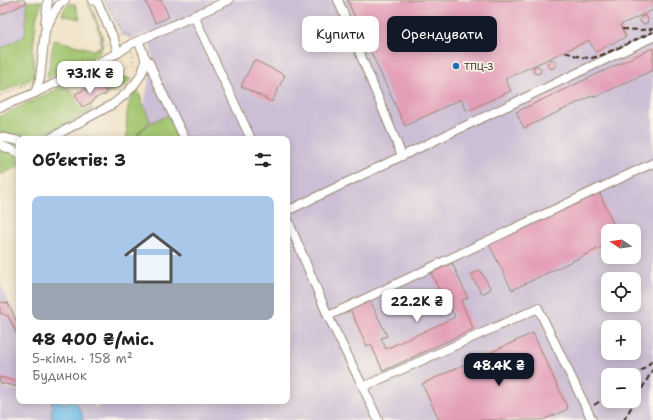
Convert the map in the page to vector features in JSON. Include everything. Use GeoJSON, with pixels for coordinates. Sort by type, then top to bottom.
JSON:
{"type":"FeatureCollection","features":[{"type":"Feature","properties":{"kind":"street"},"geometry":{"type":"LineString","coordinates":[[34,93],[40,79],[48,0]]}},
{"type":"Feature","properties":{"kind":"street"},"geometry":{"type":"LineString","coordinates":[[45,31],[54,12],[65,0]]}},
{"type":"Feature","properties":{"kind":"street"},"geometry":{"type":"LineString","coordinates":[[0,107],[34,93],[118,53],[131,44],[194,16],[214,3],[229,0]]}},
{"type":"Feature","properties":{"kind":"street"},"geometry":{"type":"LineString","coordinates":[[338,0],[402,156]]}},
{"type":"Feature","properties":{"kind":"street"},"geometry":{"type":"LineString","coordinates":[[98,1],[114,38],[118,53]]}},
{"type":"Feature","properties":{"kind":"street"},"geometry":{"type":"LineString","coordinates":[[194,16],[250,136]]}},
{"type":"Feature","properties":{"kind":"street"},"geometry":{"type":"LineString","coordinates":[[290,210],[653,37]]}},
{"type":"Feature","properties":{"kind":"street"},"geometry":{"type":"LineString","coordinates":[[138,41],[184,136]]}},
{"type":"Feature","properties":{"kind":"street"},"geometry":{"type":"LineString","coordinates":[[54,136],[122,98],[132,87],[142,72],[145,57]]}},
{"type":"Feature","properties":{"kind":"street"},"geometry":{"type":"LineString","coordinates":[[0,137],[16,141]]}},
{"type":"Feature","properties":{"kind":"street"},"geometry":{"type":"LineString","coordinates":[[0,145],[16,152]]}},
{"type":"Feature","properties":{"kind":"street"},"geometry":{"type":"LineString","coordinates":[[328,316],[653,163]]}},
{"type":"Feature","properties":{"kind":"street"},"geometry":{"type":"LineString","coordinates":[[290,225],[328,316],[378,420]]}},
{"type":"Feature","properties":{"kind":"street"},"geometry":{"type":"LineString","coordinates":[[363,387],[538,308],[592,420]]}},
{"type":"Feature","properties":{"kind":"path"},"geometry":{"type":"LineString","coordinates":[[98,1],[122,33]]}},
{"type":"Feature","properties":{"kind":"path"},"geometry":{"type":"LineString","coordinates":[[0,96],[92,54],[122,33],[129,34]]}},
{"type":"Feature","properties":{"kind":"path"},"geometry":{"type":"LineString","coordinates":[[132,50],[135,71]]}},
{"type":"Feature","properties":{"kind":"path"},"geometry":{"type":"LineString","coordinates":[[60,87],[75,92],[134,64]]}},
{"type":"Feature","properties":{"kind":"path"},"geometry":{"type":"LineString","coordinates":[[114,74],[131,77]]}},
{"type":"Feature","properties":{"kind":"shaded area"},"geometry":{"type":"Polygon","coordinates":[[[0,0],[27,0],[25,36],[0,49],[0,0]]]}},
{"type":"Feature","properties":{"kind":"shaded area"},"geometry":{"type":"Polygon","coordinates":[[[104,0],[653,0],[653,420],[0,420],[0,387],[16,390],[16,404],[93,404],[95,408],[104,404],[290,404],[290,136],[139,136],[153,58],[147,32],[132,39],[122,36],[104,0]]]}},
{"type":"Feature","properties":{"kind":"shaded area"},"geometry":{"type":"Polygon","coordinates":[[[0,283],[16,317],[16,389],[0,385],[0,283]]]}},
{"type":"Feature","properties":{"kind":"green space"},"geometry":{"type":"Polygon","coordinates":[[[27,2],[42,2],[36,20],[33,50],[33,78],[0,93],[0,49],[25,36],[27,2]]]}},
{"type":"Feature","properties":{"kind":"green space"},"geometry":{"type":"Polygon","coordinates":[[[88,2],[102,35],[101,50],[95,56],[47,78],[54,40],[94,50],[101,46],[101,36],[88,2]]]}},
{"type":"Feature","properties":{"kind":"green space"},"geometry":{"type":"Polygon","coordinates":[[[70,4],[75,4],[80,19],[62,15],[65,8],[70,4]]]}},
{"type":"Feature","properties":{"kind":"green space"},"geometry":{"type":"Polygon","coordinates":[[[114,75],[131,79],[126,85],[107,94],[101,81],[114,75]]]}},
{"type":"Feature","properties":{"kind":"green space"},"geometry":{"type":"Polygon","coordinates":[[[62,87],[72,92],[82,111],[91,107],[93,110],[39,136],[22,136],[0,132],[0,116],[62,87]]]}},
{"type":"Feature","properties":{"kind":"green space"},"geometry":{"type":"Polygon","coordinates":[[[137,89],[150,121],[138,133],[138,136],[127,136],[128,106],[137,89]]]}},
{"type":"Feature","properties":{"kind":"green space"},"geometry":{"type":"Polygon","coordinates":[[[169,115],[179,136],[139,136],[139,133],[150,123],[169,115]]]}},
{"type":"Feature","properties":{"kind":"green space"},"geometry":{"type":"Polygon","coordinates":[[[0,148],[16,155],[16,167],[0,175],[0,148]]]}},
{"type":"Feature","properties":{"kind":"water"},"geometry":{"type":"Polygon","coordinates":[[[77,404],[82,414],[83,420],[53,420],[51,413],[53,405],[77,404]]]}},
{"type":"Feature","properties":{"kind":"building"},"geometry":{"type":"Polygon","coordinates":[[[13,0],[24,0],[26,3],[1,15],[0,7],[13,0]]]}},
{"type":"Feature","properties":{"kind":"building"},"geometry":{"type":"Polygon","coordinates":[[[145,0],[161,0],[169,17],[155,23],[145,0]]]}},
{"type":"Feature","properties":{"kind":"building","name":"ТПЦ-3"},"geometry":{"type":"Polygon","coordinates":[[[347,0],[653,0],[653,10],[620,25],[626,37],[595,52],[589,40],[505,79],[511,91],[467,111],[461,99],[405,126],[371,52],[379,52],[379,16],[354,16],[347,0]]]}},
{"type":"Feature","properties":{"kind":"building"},"geometry":{"type":"Polygon","coordinates":[[[642,16],[646,16],[648,20],[646,24],[642,24],[640,22],[640,18],[642,16]]]}},
{"type":"Feature","properties":{"kind":"building"},"geometry":{"type":"Polygon","coordinates":[[[653,48],[653,70],[595,97],[594,95],[524,128],[516,112],[653,48]]]}},
{"type":"Feature","properties":{"kind":"building"},"geometry":{"type":"Polygon","coordinates":[[[254,60],[285,75],[272,102],[241,86],[254,60]]]}},
{"type":"Feature","properties":{"kind":"building"},"geometry":{"type":"Polygon","coordinates":[[[550,60],[554,60],[556,64],[554,68],[550,68],[548,66],[548,62],[550,60]]]}},
{"type":"Feature","properties":{"kind":"building"},"geometry":{"type":"Polygon","coordinates":[[[537,66],[540,67],[540,73],[537,74],[534,73],[533,70],[534,67],[537,66]]]}},
{"type":"Feature","properties":{"kind":"building"},"geometry":{"type":"Polygon","coordinates":[[[99,83],[107,94],[92,100],[93,102],[82,107],[75,94],[99,83]]]}},
{"type":"Feature","properties":{"kind":"building"},"geometry":{"type":"Polygon","coordinates":[[[599,191],[613,224],[601,224],[601,247],[512,290],[489,244],[599,191]]]}},
{"type":"Feature","properties":{"kind":"building"},"geometry":{"type":"Polygon","coordinates":[[[452,263],[468,298],[461,301],[473,329],[383,371],[371,344],[367,346],[350,309],[370,300],[387,336],[381,338],[386,349],[455,317],[450,306],[447,307],[431,273],[452,263]]]}},
{"type":"Feature","properties":{"kind":"building"},"geometry":{"type":"Polygon","coordinates":[[[480,270],[491,289],[482,294],[471,275],[480,270]]]}},
{"type":"Feature","properties":{"kind":"building"},"geometry":{"type":"Polygon","coordinates":[[[0,302],[8,303],[16,320],[16,332],[8,316],[0,313],[0,302]]]}},
{"type":"Feature","properties":{"kind":"building"},"geometry":{"type":"Polygon","coordinates":[[[533,333],[568,409],[543,420],[439,420],[422,384],[533,333]]]}},
{"type":"Feature","properties":{"kind":"building"},"geometry":{"type":"Polygon","coordinates":[[[0,377],[16,381],[16,386],[0,383],[0,377]]]}},
{"type":"Feature","properties":{"kind":"railway"},"geometry":{"type":"LineString","coordinates":[[622,29],[653,29]]}},
{"type":"Feature","properties":{"kind":"railway"},"geometry":{"type":"LineString","coordinates":[[565,52],[580,57],[592,58],[653,32]]}},
{"type":"Feature","properties":{"kind":"railway"},"geometry":{"type":"LineString","coordinates":[[641,371],[653,360]]}},
{"type":"Feature","properties":{"kind":"railway"},"geometry":{"type":"LineString","coordinates":[[624,420],[653,369]]}},
{"type":"Feature","properties":{"kind":"railway"},"geometry":{"type":"LineString","coordinates":[[594,405],[601,400]]}},
{"type":"Feature","properties":{"kind":"place","name":"ТПЦ-3"},"geometry":{"type":"Point","coordinates":[456,66]}}]}
